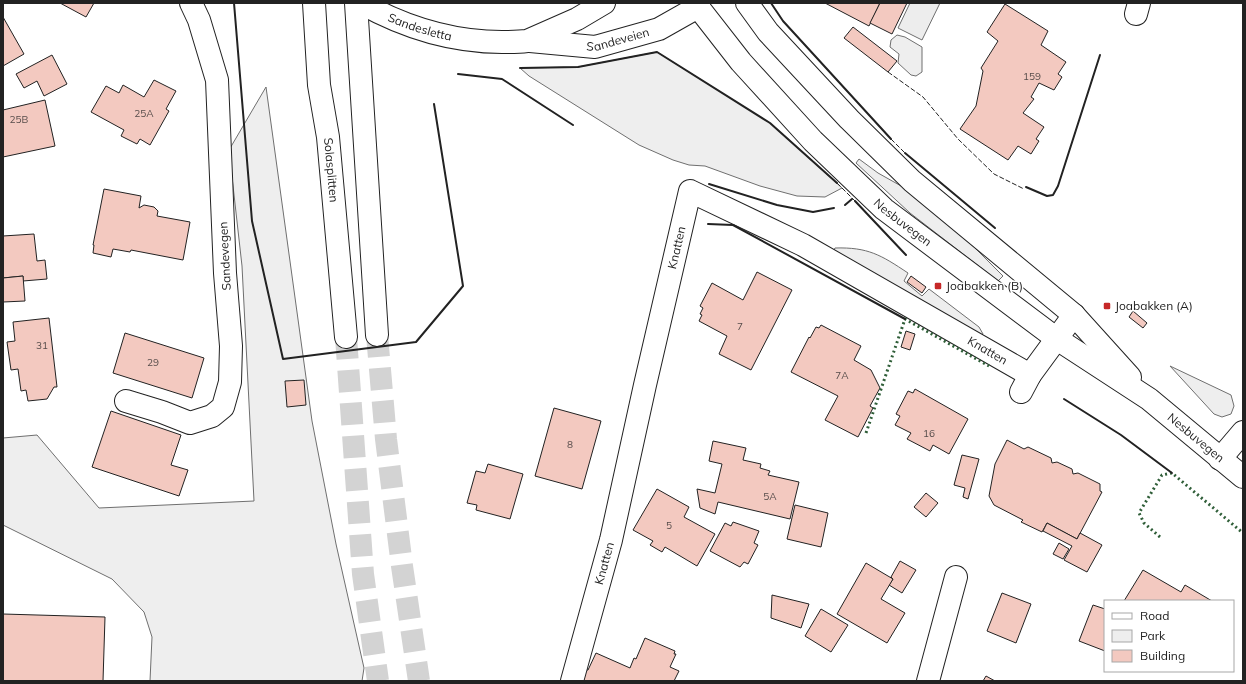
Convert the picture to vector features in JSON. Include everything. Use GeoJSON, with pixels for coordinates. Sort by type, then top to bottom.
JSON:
{"type":"FeatureCollection","features":[{"type":"Feature","properties":{"kind":"main road","name":"Sandevegen"},"geometry":{"type":"LineString","coordinates":[[126,401],[162,412],[190,423],[212,416],[223,407],[230,382],[230,346],[225,273],[217,80],[199,20],[191,3]]}},
{"type":"Feature","properties":{"kind":"main road","name":"Solasplitten"},"geometry":{"type":"LineString","coordinates":[[314,3],[319,84],[328,137],[346,337]]}},
{"type":"Feature","properties":{"kind":"main road"},"geometry":{"type":"LineString","coordinates":[[356,3],[377,335]]}},
{"type":"Feature","properties":{"kind":"main road","name":"Sandesletta"},"geometry":{"type":"LineString","coordinates":[[361,3],[381,14],[411,26],[458,39]]}},
{"type":"Feature","properties":{"kind":"main road","name":"Sandeveien"},"geometry":{"type":"LineString","coordinates":[[527,41],[576,19],[604,3]]}},
{"type":"Feature","properties":{"kind":"main road","name":"Nesbuvegen"},"geometry":{"type":"LineString","coordinates":[[747,3],[768,32],[838,107],[912,181],[1074,315],[1149,399]]}},
{"type":"Feature","properties":{"kind":"main road","name":"Sandeveien"},"geometry":{"type":"LineString","coordinates":[[458,39],[488,42],[527,41],[595,47],[659,29],[697,4]]}},
{"type":"Feature","properties":{"kind":"main road","name":"Nesbuvegen"},"geometry":{"type":"LineString","coordinates":[[697,4],[741,62],[812,141],[884,209],[1057,339],[1149,399],[1243,477]]}},
{"type":"Feature","properties":{"kind":"main road","name":"Knatten"},"geometry":{"type":"LineString","coordinates":[[572,681],[612,540],[645,385],[690,191],[803,245],[1025,384],[1074,315]]}},
{"type":"Feature","properties":{"kind":"main road"},"geometry":{"type":"LineString","coordinates":[[1220,459],[1243,432]]}},
{"type":"Feature","properties":{"kind":"main road"},"geometry":{"type":"LineString","coordinates":[[928,681],[956,577]]}},
{"type":"Feature","properties":{"kind":"green space"},"geometry":{"type":"Polygon","coordinates":[[[897,35],[905,37],[922,47],[922,72],[916,76],[911,75],[898,63],[899,54],[890,47],[891,40],[897,35]]]}},
{"type":"Feature","properties":{"kind":"green space"},"geometry":{"type":"Polygon","coordinates":[[[657,52],[770,123],[842,188],[825,197],[797,196],[760,186],[705,166],[689,165],[673,160],[639,145],[529,76],[520,68],[578,67],[657,52]]]}},
{"type":"Feature","properties":{"kind":"green space"},"geometry":{"type":"Polygon","coordinates":[[[266,87],[312,421],[336,544],[364,668],[362,681],[150,681],[152,637],[144,612],[112,579],[3,525],[3,438],[37,435],[99,508],[254,501],[242,266],[229,150],[266,87]]]}},
{"type":"Feature","properties":{"kind":"green space"},"geometry":{"type":"Polygon","coordinates":[[[859,159],[878,173],[910,191],[955,228],[1003,276],[998,281],[910,213],[856,163],[859,159]]]}},
{"type":"Feature","properties":{"kind":"green space"},"geometry":{"type":"Polygon","coordinates":[[[835,248],[857,249],[874,253],[890,261],[908,273],[904,281],[922,296],[929,289],[979,327],[983,334],[982,335],[833,251],[835,248]]]}},
{"type":"Feature","properties":{"kind":"green space"},"geometry":{"type":"Polygon","coordinates":[[[1170,366],[1231,395],[1234,406],[1231,414],[1222,417],[1214,414],[1170,366]]]}},
{"type":"Feature","properties":{"kind":"shaded area"},"geometry":{"type":"Polygon","coordinates":[[[910,3],[940,3],[922,40],[898,28],[910,3]]]}},
{"type":"Feature","properties":{"kind":"building"},"geometry":{"type":"Polygon","coordinates":[[[60,3],[94,3],[86,17],[60,3]]]}},
{"type":"Feature","properties":{"kind":"building"},"geometry":{"type":"Polygon","coordinates":[[[825,3],[880,3],[869,26],[825,3]]]}},
{"type":"Feature","properties":{"kind":"building"},"geometry":{"type":"Polygon","coordinates":[[[880,3],[907,3],[892,34],[870,23],[880,3]]]}},
{"type":"Feature","properties":{"kind":"building"},"geometry":{"type":"Polygon","coordinates":[[[1005,4],[1048,31],[1041,45],[1066,62],[1058,74],[1062,77],[1054,90],[1039,83],[1031,97],[1034,99],[1023,113],[1044,127],[1036,139],[1039,141],[1031,154],[1018,146],[1008,160],[960,129],[976,106],[983,71],[981,68],[998,41],[987,32],[1005,4]]]}},
{"type":"Feature","properties":{"kind":"building"},"geometry":{"type":"Polygon","coordinates":[[[3,17],[24,54],[3,66],[3,17]]]}},
{"type":"Feature","properties":{"kind":"building"},"geometry":{"type":"Polygon","coordinates":[[[853,27],[897,61],[888,72],[844,38],[853,27]]]}},
{"type":"Feature","properties":{"kind":"building"},"geometry":{"type":"Polygon","coordinates":[[[52,55],[67,84],[44,96],[37,81],[24,88],[16,74],[52,55]]]}},
{"type":"Feature","properties":{"kind":"building"},"geometry":{"type":"Polygon","coordinates":[[[154,80],[176,91],[166,109],[169,111],[150,145],[140,139],[137,144],[121,136],[124,130],[91,112],[106,86],[119,93],[123,85],[144,97],[154,80]]]}},
{"type":"Feature","properties":{"kind":"building"},"geometry":{"type":"Polygon","coordinates":[[[45,100],[55,146],[3,157],[3,110],[45,100]]]}},
{"type":"Feature","properties":{"kind":"building"},"geometry":{"type":"Polygon","coordinates":[[[104,189],[141,196],[139,208],[144,205],[154,207],[158,211],[157,216],[190,222],[183,260],[131,250],[130,252],[113,249],[111,257],[93,253],[93,245],[104,189]]]}},
{"type":"Feature","properties":{"kind":"building"},"geometry":{"type":"Polygon","coordinates":[[[34,234],[37,261],[45,260],[47,279],[23,281],[23,276],[3,278],[3,236],[34,234]]]}},
{"type":"Feature","properties":{"kind":"building"},"geometry":{"type":"Polygon","coordinates":[[[757,272],[792,290],[751,370],[719,354],[727,336],[699,321],[703,308],[700,306],[712,283],[743,300],[757,272]]]}},
{"type":"Feature","properties":{"kind":"building"},"geometry":{"type":"Polygon","coordinates":[[[23,276],[25,301],[3,302],[3,278],[23,276]]]}},
{"type":"Feature","properties":{"kind":"building"},"geometry":{"type":"Polygon","coordinates":[[[911,276],[926,287],[922,293],[907,282],[911,276]]]}},
{"type":"Feature","properties":{"kind":"building"},"geometry":{"type":"Polygon","coordinates":[[[1133,311],[1147,323],[1143,328],[1129,317],[1133,311]]]}},
{"type":"Feature","properties":{"kind":"building"},"geometry":{"type":"Polygon","coordinates":[[[49,318],[57,387],[54,387],[47,399],[28,401],[26,390],[21,391],[18,369],[11,370],[7,342],[15,341],[13,322],[49,318]]]}},
{"type":"Feature","properties":{"kind":"building"},"geometry":{"type":"Polygon","coordinates":[[[821,325],[861,346],[854,360],[871,370],[880,388],[870,406],[873,408],[858,437],[825,420],[838,396],[791,372],[809,337],[810,338],[816,327],[819,328],[821,325]]]}},
{"type":"Feature","properties":{"kind":"building"},"geometry":{"type":"Polygon","coordinates":[[[906,331],[915,334],[910,350],[901,347],[906,331]]]}},
{"type":"Feature","properties":{"kind":"building"},"geometry":{"type":"Polygon","coordinates":[[[125,333],[204,358],[192,398],[113,373],[125,333]]]}},
{"type":"Feature","properties":{"kind":"building"},"geometry":{"type":"Polygon","coordinates":[[[304,380],[306,405],[287,407],[285,381],[304,380]]]}},
{"type":"Feature","properties":{"kind":"building"},"geometry":{"type":"Polygon","coordinates":[[[915,389],[968,419],[949,454],[933,445],[930,451],[907,439],[911,433],[895,425],[900,416],[896,414],[908,391],[913,393],[915,389]]]}},
{"type":"Feature","properties":{"kind":"building"},"geometry":{"type":"Polygon","coordinates":[[[554,408],[601,421],[582,489],[535,476],[554,408]]]}},
{"type":"Feature","properties":{"kind":"building"},"geometry":{"type":"Polygon","coordinates":[[[111,411],[181,435],[171,465],[188,470],[179,496],[92,467],[111,411]]]}},
{"type":"Feature","properties":{"kind":"building"},"geometry":{"type":"Polygon","coordinates":[[[1007,440],[1024,449],[1028,447],[1051,458],[1052,463],[1057,462],[1072,469],[1073,474],[1078,473],[1100,484],[1100,491],[1102,492],[1077,539],[1047,523],[1042,532],[1021,522],[1023,520],[994,505],[989,496],[995,464],[1007,440]]]}},
{"type":"Feature","properties":{"kind":"building"},"geometry":{"type":"Polygon","coordinates":[[[713,441],[746,448],[743,460],[761,464],[760,468],[770,471],[768,475],[799,482],[790,519],[718,502],[715,514],[700,508],[697,489],[715,493],[722,464],[709,461],[713,441]]]}},
{"type":"Feature","properties":{"kind":"building"},"geometry":{"type":"Polygon","coordinates":[[[962,455],[979,459],[968,499],[963,497],[965,488],[954,485],[962,455]]]}},
{"type":"Feature","properties":{"kind":"building"},"geometry":{"type":"Polygon","coordinates":[[[488,464],[523,474],[510,519],[476,510],[477,505],[467,503],[476,471],[485,473],[488,464]]]}},
{"type":"Feature","properties":{"kind":"building"},"geometry":{"type":"Polygon","coordinates":[[[657,489],[689,507],[684,517],[715,534],[697,566],[665,547],[662,552],[650,545],[653,541],[633,530],[657,489]]]}},
{"type":"Feature","properties":{"kind":"building"},"geometry":{"type":"Polygon","coordinates":[[[926,493],[938,503],[926,517],[914,507],[926,493]]]}},
{"type":"Feature","properties":{"kind":"building"},"geometry":{"type":"Polygon","coordinates":[[[795,505],[828,513],[821,547],[787,539],[795,505]]]}},
{"type":"Feature","properties":{"kind":"building"},"geometry":{"type":"Polygon","coordinates":[[[733,522],[759,531],[754,543],[758,545],[748,564],[744,562],[740,567],[710,551],[725,523],[731,526],[733,522]]]}},
{"type":"Feature","properties":{"kind":"building"},"geometry":{"type":"Polygon","coordinates":[[[1047,523],[1077,539],[1080,533],[1102,545],[1087,572],[1064,560],[1072,546],[1043,531],[1047,523]]]}},
{"type":"Feature","properties":{"kind":"building"},"geometry":{"type":"Polygon","coordinates":[[[1059,543],[1069,549],[1063,559],[1053,554],[1059,543]]]}},
{"type":"Feature","properties":{"kind":"building"},"geometry":{"type":"Polygon","coordinates":[[[900,561],[916,570],[902,593],[889,585],[893,579],[891,577],[900,561]]]}},
{"type":"Feature","properties":{"kind":"building"},"geometry":{"type":"Polygon","coordinates":[[[866,563],[893,579],[881,599],[905,613],[887,643],[837,614],[866,563]]]}},
{"type":"Feature","properties":{"kind":"building"},"geometry":{"type":"Polygon","coordinates":[[[1143,570],[1181,592],[1185,585],[1210,600],[1125,600],[1143,570]]]}},
{"type":"Feature","properties":{"kind":"building"},"geometry":{"type":"Polygon","coordinates":[[[1002,593],[1031,604],[1016,643],[987,631],[1002,593]]]}},
{"type":"Feature","properties":{"kind":"building"},"geometry":{"type":"Polygon","coordinates":[[[772,595],[809,604],[801,628],[771,618],[772,595]]]}},
{"type":"Feature","properties":{"kind":"building"},"geometry":{"type":"Polygon","coordinates":[[[1093,605],[1104,609],[1104,651],[1079,641],[1093,605]]]}},
{"type":"Feature","properties":{"kind":"building"},"geometry":{"type":"Polygon","coordinates":[[[821,609],[848,625],[831,652],[805,636],[821,609]]]}},
{"type":"Feature","properties":{"kind":"building"},"geometry":{"type":"Polygon","coordinates":[[[3,614],[105,617],[103,681],[3,681],[3,614]]]}},
{"type":"Feature","properties":{"kind":"building"},"geometry":{"type":"Polygon","coordinates":[[[645,638],[675,651],[674,654],[676,654],[670,667],[679,671],[674,681],[581,681],[596,653],[630,668],[634,658],[636,659],[645,638]]]}},
{"type":"Feature","properties":{"kind":"building"},"geometry":{"type":"Polygon","coordinates":[[[986,676],[995,681],[983,681],[986,676]]]}},
{"type":"Feature","properties":{"kind":"tunnel"},"geometry":{"type":"LineString","coordinates":[[377,335],[386,439],[402,566],[419,681]]}},
{"type":"Feature","properties":{"kind":"tunnel"},"geometry":{"type":"LineString","coordinates":[[346,337],[363,574],[378,681]]}},
{"type":"Feature","properties":{"kind":"hedge"},"geometry":{"type":"LineString","coordinates":[[866,433],[905,319],[989,366]]}},
{"type":"Feature","properties":{"kind":"hedge"},"geometry":{"type":"LineString","coordinates":[[1160,537],[1144,523],[1139,513],[1162,475],[1172,473],[1243,533]]}},
{"type":"Feature","properties":{"kind":"fence"},"geometry":{"type":"LineString","coordinates":[[888,72],[923,97],[958,139],[994,174],[1024,189]]}},
{"type":"Feature","properties":{"kind":"fence"},"geometry":{"type":"LineString","coordinates":[[891,139],[905,153]]}},
{"type":"Feature","properties":{"kind":"fence"},"geometry":{"type":"LineString","coordinates":[[837,183],[855,201]]}},
{"type":"Feature","properties":{"kind":"wall"},"geometry":{"type":"LineString","coordinates":[[234,3],[252,221],[283,359],[416,342],[463,286],[434,104]]}},
{"type":"Feature","properties":{"kind":"wall"},"geometry":{"type":"LineString","coordinates":[[771,3],[783,21],[891,139]]}},
{"type":"Feature","properties":{"kind":"wall"},"geometry":{"type":"LineString","coordinates":[[520,68],[578,67],[657,52],[770,123],[837,183]]}},
{"type":"Feature","properties":{"kind":"wall"},"geometry":{"type":"LineString","coordinates":[[1026,187],[1047,196],[1053,195],[1058,186],[1100,55]]}},
{"type":"Feature","properties":{"kind":"wall"},"geometry":{"type":"LineString","coordinates":[[458,74],[502,79],[573,125]]}},
{"type":"Feature","properties":{"kind":"wall"},"geometry":{"type":"LineString","coordinates":[[905,153],[995,228]]}},
{"type":"Feature","properties":{"kind":"wall"},"geometry":{"type":"LineString","coordinates":[[709,184],[777,205],[813,212],[834,208]]}},
{"type":"Feature","properties":{"kind":"wall"},"geometry":{"type":"LineString","coordinates":[[845,205],[852,199]]}},
{"type":"Feature","properties":{"kind":"wall"},"geometry":{"type":"LineString","coordinates":[[855,201],[906,255]]}},
{"type":"Feature","properties":{"kind":"wall"},"geometry":{"type":"LineString","coordinates":[[708,224],[733,225],[905,319]]}},
{"type":"Feature","properties":{"kind":"wall"},"geometry":{"type":"LineString","coordinates":[[1064,399],[1121,435],[1172,473]]}},
{"type":"Feature","properties":{"kind":"place","name":"Joabakken (B)"},"geometry":{"type":"Point","coordinates":[938,286]}},
{"type":"Feature","properties":{"kind":"place","name":"Joabakken (A)"},"geometry":{"type":"Point","coordinates":[1107,306]}}]}
